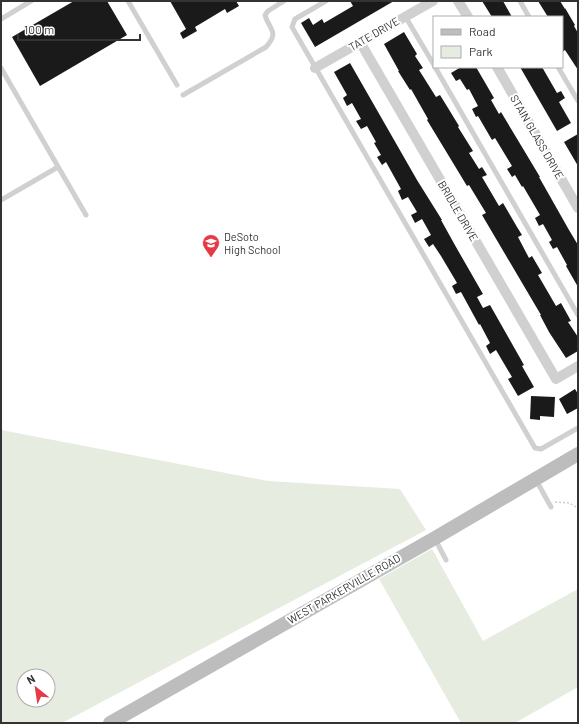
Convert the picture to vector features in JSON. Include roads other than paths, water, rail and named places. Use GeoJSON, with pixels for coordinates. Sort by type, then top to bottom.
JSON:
{"type":"FeatureCollection","features":[{"type":"Feature","properties":{"kind":"main road","name":"WEST PARKERVILLE ROAD"},"geometry":{"type":"LineString","coordinates":[[110,723],[435,538],[578,454]]}},
{"type":"Feature","properties":{"kind":"street","name":"TATE DRIVE"},"geometry":{"type":"LineString","coordinates":[[315,68],[433,1]]}},
{"type":"Feature","properties":{"kind":"street"},"geometry":{"type":"LineString","coordinates":[[458,1],[467,16]]}},
{"type":"Feature","properties":{"kind":"street","name":"BRIDLE DRIVE"},"geometry":{"type":"LineString","coordinates":[[360,42],[556,379],[578,366]]}},
{"type":"Feature","properties":{"kind":"street","name":"STAIN GLASS DRIVE"},"geometry":{"type":"LineString","coordinates":[[497,68],[578,208]]}},
{"type":"Feature","properties":{"kind":"lane"},"geometry":{"type":"LineString","coordinates":[[1,19],[31,1]]}},
{"type":"Feature","properties":{"kind":"lane"},"geometry":{"type":"LineString","coordinates":[[128,1],[177,85]]}},
{"type":"Feature","properties":{"kind":"lane"},"geometry":{"type":"LineString","coordinates":[[183,95],[266,47],[271,41],[273,35],[272,29],[265,15],[268,11],[284,1]]}},
{"type":"Feature","properties":{"kind":"lane"},"geometry":{"type":"LineString","coordinates":[[326,1],[295,19],[292,27],[535,448],[541,449],[578,428]]}},
{"type":"Feature","properties":{"kind":"lane"},"geometry":{"type":"LineString","coordinates":[[520,1],[529,16]]}},
{"type":"Feature","properties":{"kind":"lane"},"geometry":{"type":"LineString","coordinates":[[405,16],[433,64]]}},
{"type":"Feature","properties":{"kind":"lane"},"geometry":{"type":"LineString","coordinates":[[1,68],[86,215]]}},
{"type":"Feature","properties":{"kind":"lane"},"geometry":{"type":"LineString","coordinates":[[435,68],[578,314]]}},
{"type":"Feature","properties":{"kind":"lane"},"geometry":{"type":"LineString","coordinates":[[559,68],[578,101]]}},
{"type":"Feature","properties":{"kind":"lane"},"geometry":{"type":"LineString","coordinates":[[1,200],[58,167]]}},
{"type":"Feature","properties":{"kind":"lane"},"geometry":{"type":"LineString","coordinates":[[535,479],[550,505]]}},
{"type":"Feature","properties":{"kind":"lane"},"geometry":{"type":"LineString","coordinates":[[435,538],[446,560]]}},
{"type":"Feature","properties":{"kind":"place","name":"DeSoto High School"},"geometry":{"type":"Point","coordinates":[211,258]}}]}
